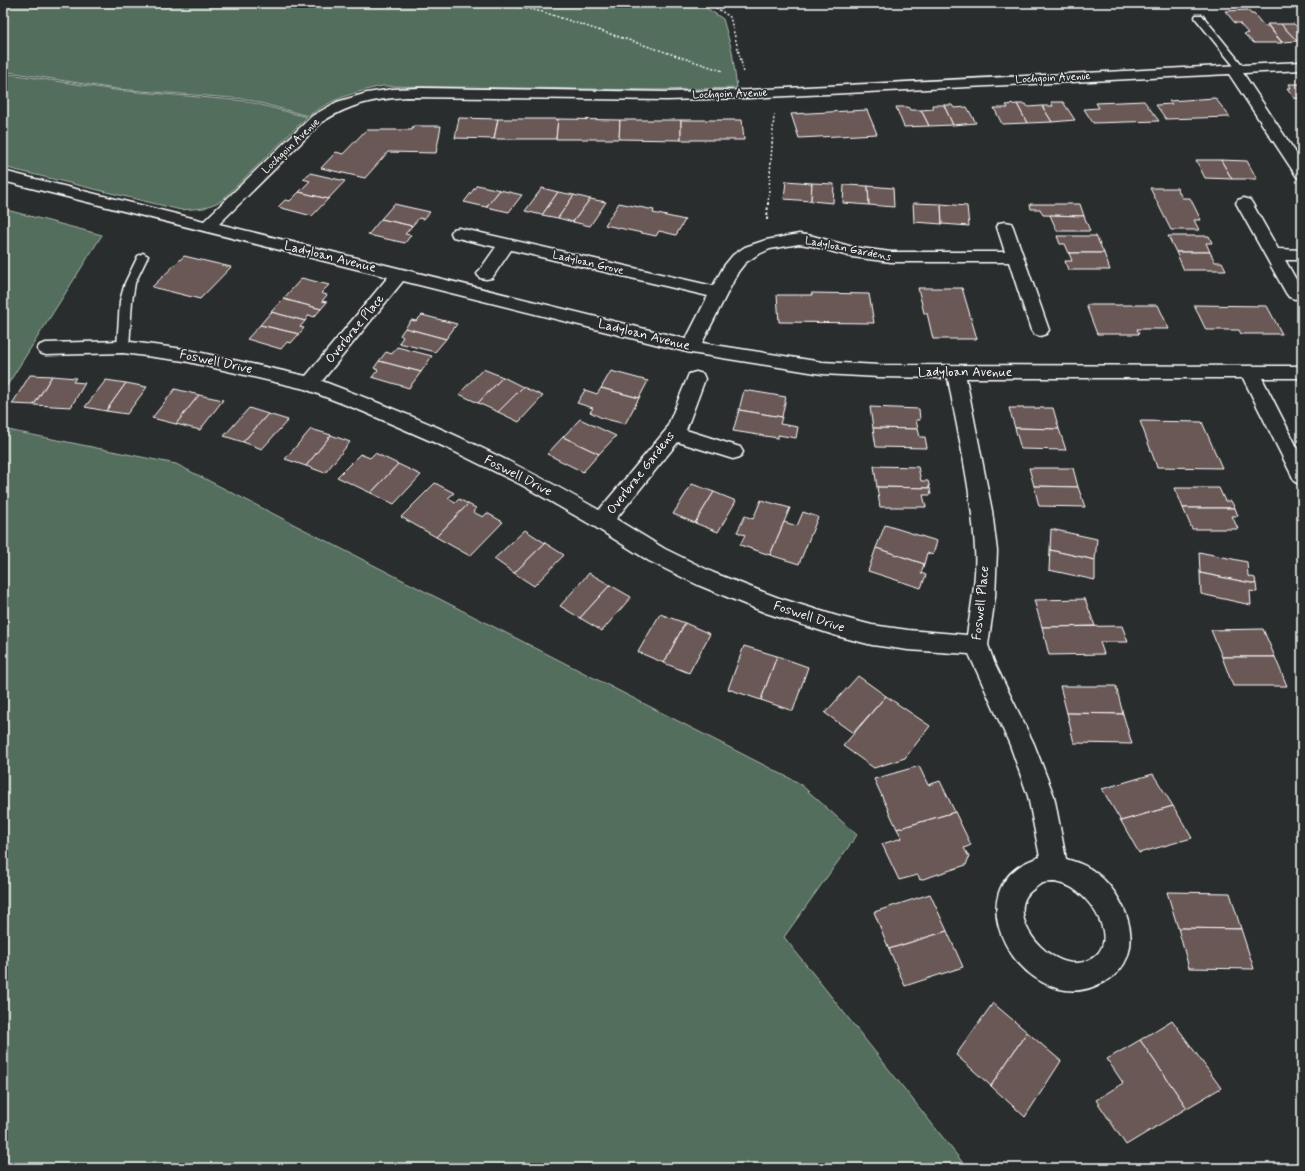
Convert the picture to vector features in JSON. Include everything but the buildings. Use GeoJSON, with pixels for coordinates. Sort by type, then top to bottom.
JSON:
{"type":"FeatureCollection","features":[{"type":"Feature","properties":{"kind":"street","name":"Lochgoin Avenue"},"geometry":{"type":"LineString","coordinates":[[207,227],[317,119],[330,109],[366,96],[388,93],[421,92],[666,96],[749,94],[1302,66]]}},
{"type":"Feature","properties":{"kind":"street"},"geometry":{"type":"LineString","coordinates":[[1237,69],[1302,174]]}},
{"type":"Feature","properties":{"kind":"street","name":"Ladyloan Avenue"},"geometry":{"type":"LineString","coordinates":[[3,176],[691,347],[753,358],[822,368],[879,371],[1302,372]]}},
{"type":"Feature","properties":{"kind":"street"},"geometry":{"type":"LineString","coordinates":[[1244,204],[1295,293]]}},
{"type":"Feature","properties":{"kind":"street"},"geometry":{"type":"LineString","coordinates":[[1005,227],[1040,330]]}},
{"type":"Feature","properties":{"kind":"street","name":"Ladyloan Grove"},"geometry":{"type":"LineString","coordinates":[[459,233],[717,293]]}},
{"type":"Feature","properties":{"kind":"street","name":"Ladyloan Gardens"},"geometry":{"type":"LineString","coordinates":[[691,347],[717,293],[730,270],[739,259],[751,251],[766,245],[799,240],[813,241],[852,252],[891,257],[1014,257]]}},
{"type":"Feature","properties":{"kind":"street"},"geometry":{"type":"LineString","coordinates":[[486,274],[507,244]]}},
{"type":"Feature","properties":{"kind":"street"},"geometry":{"type":"LineString","coordinates":[[1274,254],[1302,255]]}},
{"type":"Feature","properties":{"kind":"street","name":"Overbrae Place"},"geometry":{"type":"LineString","coordinates":[[310,384],[400,274]]}},
{"type":"Feature","properties":{"kind":"street","name":"Foswell Drive"},"geometry":{"type":"LineString","coordinates":[[46,349],[94,346],[124,347],[184,354],[310,384],[371,407],[454,443],[527,479],[602,522],[657,556],[706,579],[774,606],[837,626],[872,635],[908,640],[977,645]]}},
{"type":"Feature","properties":{"kind":"street","name":"Foswell Place"},"geometry":{"type":"LineString","coordinates":[[956,372],[982,511],[986,551],[984,597],[977,645],[983,663],[1022,744],[1041,796],[1055,869]]}},
{"type":"Feature","properties":{"kind":"street"},"geometry":{"type":"LineString","coordinates":[[1249,372],[1302,477]]}},
{"type":"Feature","properties":{"kind":"street","name":"Overbrae Gardens"},"geometry":{"type":"LineString","coordinates":[[602,522],[674,434],[696,379]]}},
{"type":"Feature","properties":{"kind":"street"},"geometry":{"type":"LineString","coordinates":[[674,434],[733,452]]}},
{"type":"Feature","properties":{"kind":"lane"},"geometry":{"type":"LineString","coordinates":[[1199,17],[1237,69]]}},
{"type":"Feature","properties":{"kind":"lane"},"geometry":{"type":"LineString","coordinates":[[124,347],[126,301],[130,283],[143,256]]}},
{"type":"Feature","properties":{"kind":"path"},"geometry":{"type":"LineString","coordinates":[[498,3],[543,12],[730,73],[749,94]]}},
{"type":"Feature","properties":{"kind":"path"},"geometry":{"type":"LineString","coordinates":[[709,3],[730,17],[749,94]]}},
{"type":"Feature","properties":{"kind":"path"},"geometry":{"type":"LineString","coordinates":[[766,245],[775,93]]}},
{"type":"Feature","properties":{"kind":"green space"},"geometry":{"type":"Polygon","coordinates":[[[3,3],[699,3],[723,19],[732,51],[737,88],[659,90],[383,86],[335,100],[308,116],[246,99],[116,89],[3,71],[3,3]]]}},
{"type":"Feature","properties":{"kind":"green space"},"geometry":{"type":"Polygon","coordinates":[[[3,73],[115,90],[246,101],[307,117],[221,201],[204,208],[181,210],[3,167],[3,73]]]}},
{"type":"Feature","properties":{"kind":"green space"},"geometry":{"type":"Polygon","coordinates":[[[3,209],[102,235],[3,392],[3,209]]]}},
{"type":"Feature","properties":{"kind":"green space"},"geometry":{"type":"Polygon","coordinates":[[[3,429],[176,464],[799,783],[857,835],[784,937],[967,1168],[3,1168],[3,429]]]}}]}
